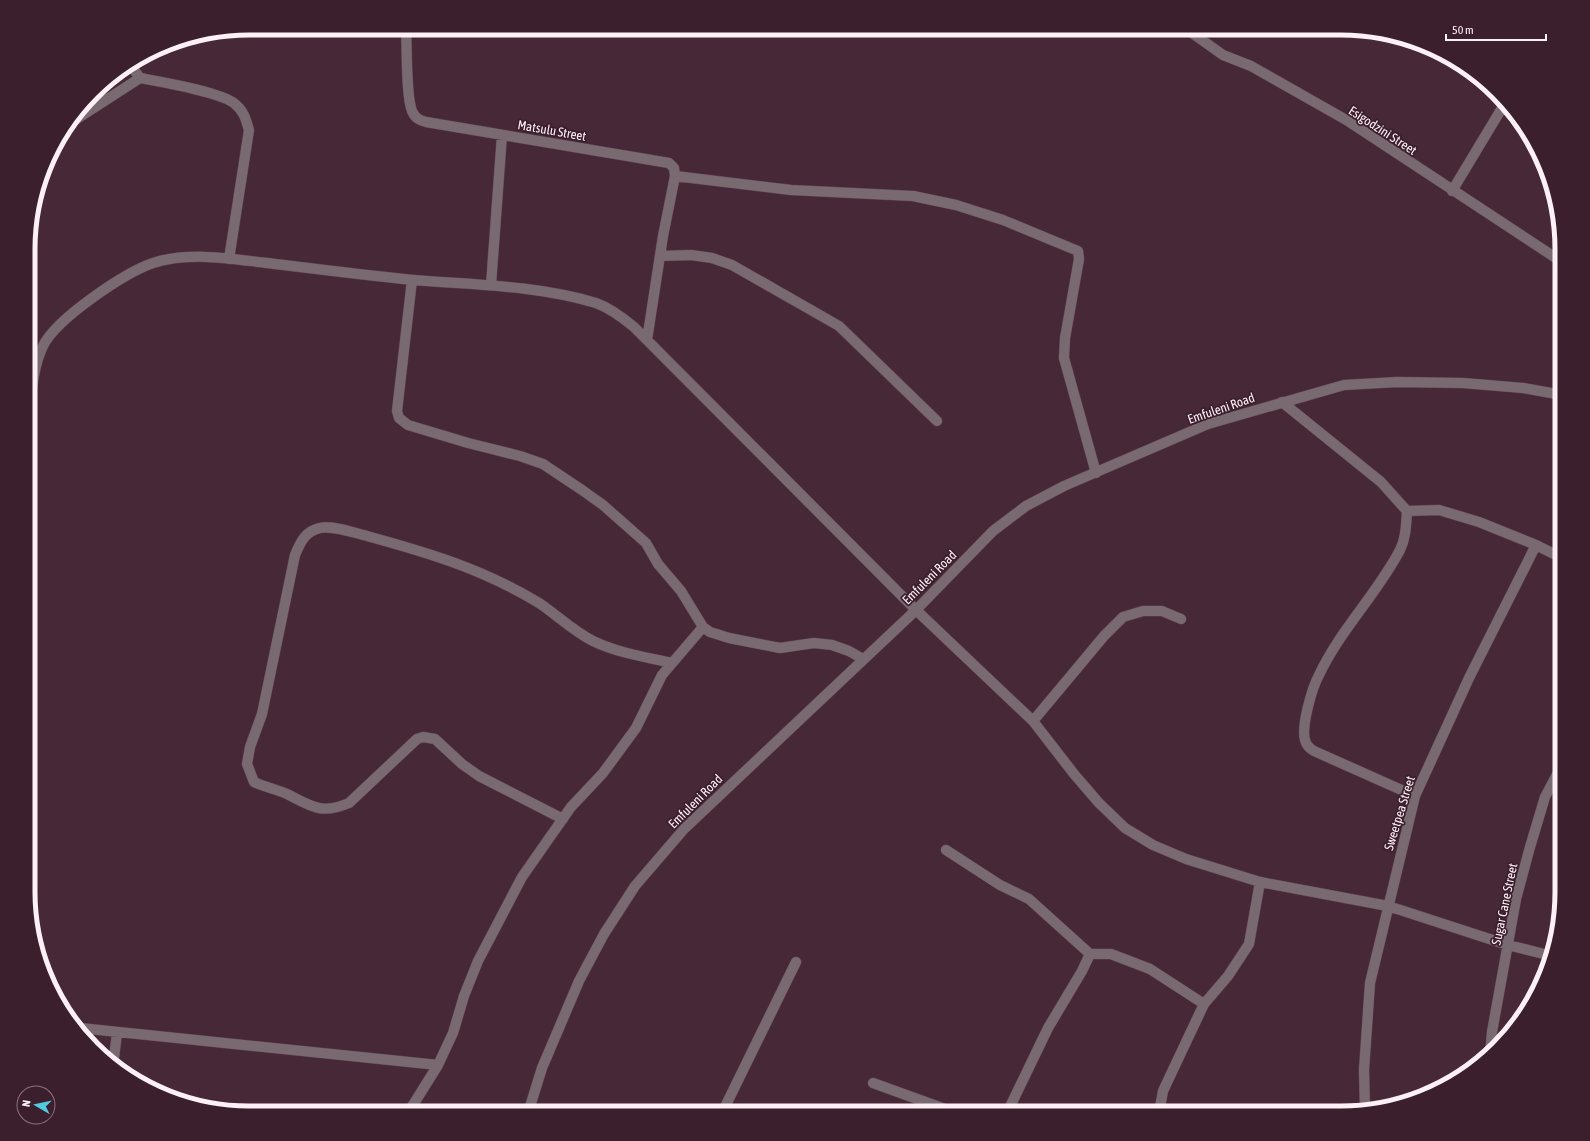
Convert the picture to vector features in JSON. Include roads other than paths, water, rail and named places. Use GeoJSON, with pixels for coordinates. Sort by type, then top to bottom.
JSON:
{"type":"FeatureCollection","features":[{"type":"Feature","properties":{"kind":"street","name":"Matsulu Street"},"geometry":{"type":"LineString","coordinates":[[406,35],[411,111],[417,119],[426,122],[669,163],[674,168],[675,176]]}},
{"type":"Feature","properties":{"kind":"street","name":"Esigodzini Street"},"geometry":{"type":"LineString","coordinates":[[1196,35],[1223,55],[1251,66],[1348,121],[1555,257]]}},
{"type":"Feature","properties":{"kind":"street"},"geometry":{"type":"LineString","coordinates":[[133,69],[140,78],[206,92],[234,103],[245,114],[249,130],[229,259]]}},
{"type":"Feature","properties":{"kind":"street"},"geometry":{"type":"LineString","coordinates":[[82,116],[140,78]]}},
{"type":"Feature","properties":{"kind":"street"},"geometry":{"type":"LineString","coordinates":[[1452,191],[1502,108]]}},
{"type":"Feature","properties":{"kind":"street"},"geometry":{"type":"LineString","coordinates":[[491,285],[502,135]]}},
{"type":"Feature","properties":{"kind":"street"},"geometry":{"type":"LineString","coordinates":[[647,340],[660,256],[675,176],[791,190],[913,196],[956,206],[1003,220],[1078,251],[1079,259],[1065,338],[1064,358],[1096,473]]}},
{"type":"Feature","properties":{"kind":"street"},"geometry":{"type":"LineString","coordinates":[[660,256],[691,255],[712,258],[732,265],[839,326],[937,420]]}},
{"type":"Feature","properties":{"kind":"street"},"geometry":{"type":"LineString","coordinates":[[35,373],[37,360],[44,344],[59,325],[94,297],[128,275],[153,263],[188,257],[229,259],[412,280],[514,287],[598,304],[616,313],[647,340],[916,610],[1033,721],[1079,780],[1099,803],[1125,828],[1153,845],[1186,859],[1260,882],[1388,906],[1508,945],[1546,954]]}},
{"type":"Feature","properties":{"kind":"street"},"geometry":{"type":"LineString","coordinates":[[412,280],[398,411],[399,418],[408,425],[468,443],[520,456],[543,464],[564,478],[603,505],[646,543],[658,564],[680,591],[703,627],[710,632],[729,638],[780,648],[814,643],[832,645],[849,651],[863,659]]}},
{"type":"Feature","properties":{"kind":"street","name":"Emfuleni Road"},"geometry":{"type":"LineString","coordinates":[[530,1106],[542,1068],[579,980],[604,934],[635,886],[684,829],[916,610],[999,527],[1026,506],[1064,486],[1208,424],[1344,385],[1396,382],[1463,382],[1523,388],[1555,394]]}},
{"type":"Feature","properties":{"kind":"street"},"geometry":{"type":"LineString","coordinates":[[1282,402],[1381,482],[1407,512],[1405,534],[1400,548],[1385,576],[1332,652],[1318,676],[1304,726],[1304,738],[1307,746],[1314,751],[1416,796]]}},
{"type":"Feature","properties":{"kind":"street"},"geometry":{"type":"LineString","coordinates":[[1407,512],[1439,510],[1479,522],[1536,545],[1555,554]]}},
{"type":"Feature","properties":{"kind":"street"},"geometry":{"type":"LineString","coordinates":[[563,819],[479,776],[462,764],[435,739],[428,737],[417,740],[354,799],[337,808],[323,809],[304,804],[286,794],[254,782],[247,764],[250,747],[262,714],[295,555],[307,533],[321,527],[343,530],[430,553],[469,567],[539,603],[574,630],[592,641],[614,650],[672,663]]}},
{"type":"Feature","properties":{"kind":"street","name":"Sweetpea Street"},"geometry":{"type":"LineString","coordinates":[[1365,1105],[1364,1070],[1370,983],[1416,796],[1469,678],[1536,545]]}},
{"type":"Feature","properties":{"kind":"street"},"geometry":{"type":"LineString","coordinates":[[1033,721],[1104,636],[1123,617],[1143,611],[1162,612],[1181,619]]}},
{"type":"Feature","properties":{"kind":"street"},"geometry":{"type":"LineString","coordinates":[[412,1106],[438,1065],[453,1033],[464,996],[478,961],[522,878],[563,819],[603,772],[636,728],[662,675],[703,627]]}},
{"type":"Feature","properties":{"kind":"street","name":"Sugar Cane Street"},"geometry":{"type":"LineString","coordinates":[[1491,1044],[1516,899],[1545,797],[1555,778]]}},
{"type":"Feature","properties":{"kind":"street"},"geometry":{"type":"LineString","coordinates":[[946,850],[1000,885],[1029,899],[1090,954],[1111,954],[1150,969],[1204,1004]]}},
{"type":"Feature","properties":{"kind":"street"},"geometry":{"type":"LineString","coordinates":[[1160,1106],[1163,1091],[1204,1004],[1228,976],[1249,944],[1260,882]]}},
{"type":"Feature","properties":{"kind":"street"},"geometry":{"type":"LineString","coordinates":[[1010,1106],[1048,1028],[1082,971],[1090,954]]}},
{"type":"Feature","properties":{"kind":"street"},"geometry":{"type":"LineString","coordinates":[[725,1106],[796,962]]}},
{"type":"Feature","properties":{"kind":"street"},"geometry":{"type":"LineString","coordinates":[[84,1029],[438,1065]]}},
{"type":"Feature","properties":{"kind":"street"},"geometry":{"type":"LineString","coordinates":[[114,1058],[117,1033]]}},
{"type":"Feature","properties":{"kind":"street"},"geometry":{"type":"LineString","coordinates":[[873,1083],[937,1106]]}}]}
